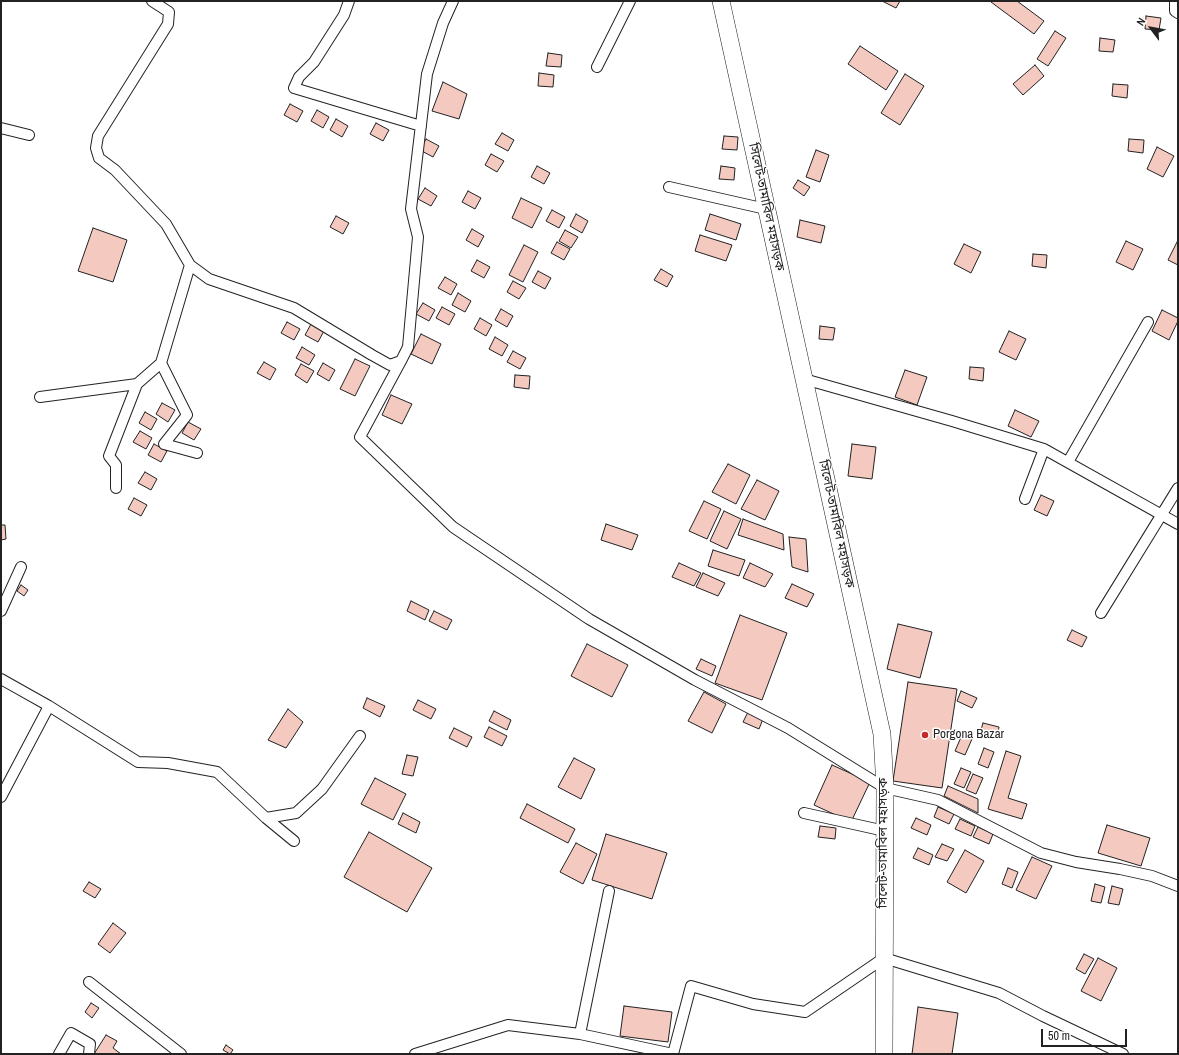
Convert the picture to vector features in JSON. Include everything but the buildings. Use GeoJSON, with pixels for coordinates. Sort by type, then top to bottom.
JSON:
{"type":"FeatureCollection","features":[{"type":"Feature","properties":{"kind":"highway","name":"সিলেট-তামাবিল মহাসড়ক"},"geometry":{"type":"LineString","coordinates":[[721,1],[882,734],[885,788],[884,1054]]}},
{"type":"Feature","properties":{"kind":"street"},"geometry":{"type":"LineString","coordinates":[[152,1],[169,12],[168,24],[98,136],[96,148],[99,158],[115,170],[166,224],[190,265],[209,279],[294,308],[390,365],[401,361]]}},
{"type":"Feature","properties":{"kind":"street"},"geometry":{"type":"LineString","coordinates":[[349,1],[344,15],[314,62],[299,77],[294,88],[421,126]]}},
{"type":"Feature","properties":{"kind":"street"},"geometry":{"type":"LineString","coordinates":[[453,1],[443,23],[427,74],[411,209],[418,237],[408,347],[360,437],[453,527],[589,619],[695,680],[788,728],[885,788],[938,800],[1041,853],[1076,862],[1152,876],[1178,886]]}},
{"type":"Feature","properties":{"kind":"street"},"geometry":{"type":"LineString","coordinates":[[597,67],[630,1]]}},
{"type":"Feature","properties":{"kind":"street"},"geometry":{"type":"LineString","coordinates":[[1175,1],[1175,11],[1178,13]]}},
{"type":"Feature","properties":{"kind":"street"},"geometry":{"type":"LineString","coordinates":[[1,128],[30,135]]}},
{"type":"Feature","properties":{"kind":"street"},"geometry":{"type":"LineString","coordinates":[[669,187],[766,208]]}},
{"type":"Feature","properties":{"kind":"street"},"geometry":{"type":"LineString","coordinates":[[116,488],[116,465],[109,456],[137,384],[160,363],[190,265]]}},
{"type":"Feature","properties":{"kind":"street"},"geometry":{"type":"LineString","coordinates":[[1068,462],[1148,322]]}},
{"type":"Feature","properties":{"kind":"street"},"geometry":{"type":"LineString","coordinates":[[160,363],[187,415],[164,444],[197,452]]}},
{"type":"Feature","properties":{"kind":"street"},"geometry":{"type":"LineString","coordinates":[[804,379],[1044,449],[1178,524]]}},
{"type":"Feature","properties":{"kind":"street"},"geometry":{"type":"LineString","coordinates":[[40,397],[137,384]]}},
{"type":"Feature","properties":{"kind":"street"},"geometry":{"type":"LineString","coordinates":[[1025,500],[1044,449]]}},
{"type":"Feature","properties":{"kind":"street"},"geometry":{"type":"LineString","coordinates":[[1101,613],[1178,488]]}},
{"type":"Feature","properties":{"kind":"street"},"geometry":{"type":"LineString","coordinates":[[1,611],[21,568]]}},
{"type":"Feature","properties":{"kind":"street"},"geometry":{"type":"LineString","coordinates":[[1,679],[49,706],[138,762],[168,763],[217,772],[266,818],[294,841]]}},
{"type":"Feature","properties":{"kind":"street"},"geometry":{"type":"LineString","coordinates":[[1,797],[49,706]]}},
{"type":"Feature","properties":{"kind":"street"},"geometry":{"type":"LineString","coordinates":[[266,818],[296,813],[322,788],[360,736]]}},
{"type":"Feature","properties":{"kind":"street"},"geometry":{"type":"LineString","coordinates":[[804,813],[885,831]]}},
{"type":"Feature","properties":{"kind":"street"},"geometry":{"type":"LineString","coordinates":[[580,1034],[609,891]]}},
{"type":"Feature","properties":{"kind":"street"},"geometry":{"type":"LineString","coordinates":[[415,1054],[508,1025],[580,1034],[673,1054],[691,986],[753,1004],[805,1012],[884,958],[999,992],[1043,1016],[1123,1054]]}},
{"type":"Feature","properties":{"kind":"street"},"geometry":{"type":"LineString","coordinates":[[89,982],[181,1054]]}},
{"type":"Feature","properties":{"kind":"street"},"geometry":{"type":"LineString","coordinates":[[58,1054],[71,1033],[90,1044],[89,1054]]}},
{"type":"Feature","properties":{"kind":"place","name":"Porgona Bazar"},"geometry":{"type":"Point","coordinates":[925,735]}}]}
